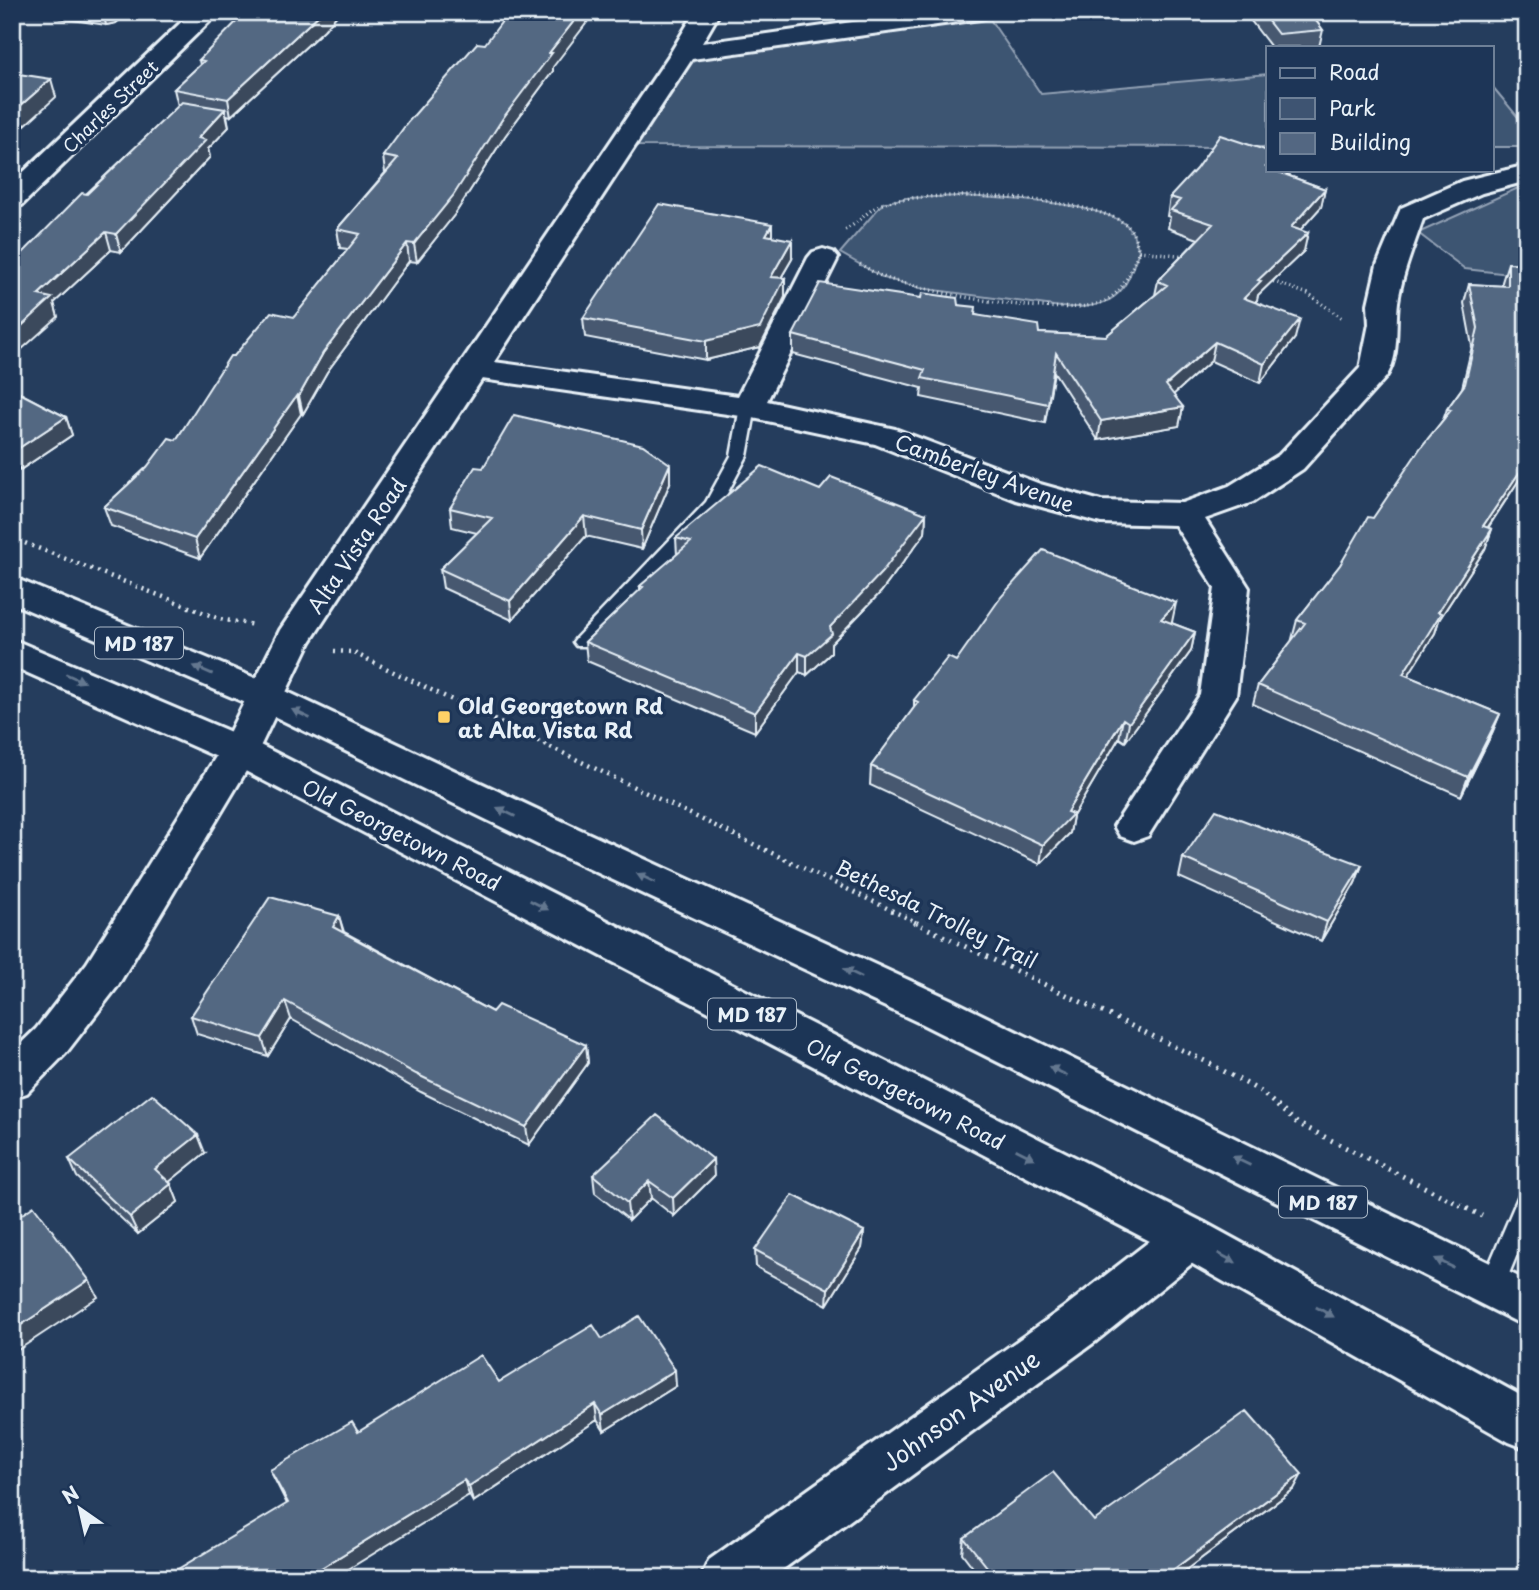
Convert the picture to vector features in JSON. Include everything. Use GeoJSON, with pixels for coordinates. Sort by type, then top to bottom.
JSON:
{"type":"FeatureCollection","features":[{"type":"Feature","properties":{"kind":"street","name":"Charles Street"},"geometry":{"type":"LineString","coordinates":[[12,199],[207,12]]}},
{"type":"Feature","properties":{"kind":"street","name":"Alta Vista Road"},"geometry":{"type":"LineString","coordinates":[[12,1080],[51,1041],[102,975],[239,751],[293,639],[708,12]]}},
{"type":"Feature","properties":{"kind":"street"},"geometry":{"type":"LineString","coordinates":[[683,53],[980,12]]}},
{"type":"Feature","properties":{"kind":"street","name":"Camberley Avenue"},"geometry":{"type":"LineString","coordinates":[[472,368],[748,407],[884,436],[1028,492],[1101,512],[1185,514],[1241,494],[1291,463],[1375,370],[1384,324],[1383,304],[1392,265],[1410,214],[1472,187],[1527,173]]}},
{"type":"Feature","properties":{"kind":"street"},"geometry":{"type":"LineString","coordinates":[[748,407],[837,258]]}},
{"type":"Feature","properties":{"kind":"street"},"geometry":{"type":"LineString","coordinates":[[1134,826],[1219,696],[1232,588],[1185,514]]}},
{"type":"Feature","properties":{"kind":"street","name":"MD 187"},"geometry":{"type":"LineString","coordinates":[[12,589],[266,697],[935,1011],[1509,1296]]}},
{"type":"Feature","properties":{"kind":"street","name":"Old Georgetown Road"},"geometry":{"type":"LineString","coordinates":[[17,657],[239,751],[1189,1238],[1527,1425]]}},
{"type":"Feature","properties":{"kind":"street","name":"Johnson Avenue"},"geometry":{"type":"LineString","coordinates":[[727,1578],[1079,1325],[1189,1238]]}},
{"type":"Feature","properties":{"kind":"lane"},"geometry":{"type":"LineString","coordinates":[[582,642],[713,505],[738,456],[748,407]]}},
{"type":"Feature","properties":{"kind":"lane"},"geometry":{"type":"LineString","coordinates":[[1509,1296],[1514,1232],[1527,1202]]}},
{"type":"Feature","properties":{"kind":"path"},"geometry":{"type":"LineString","coordinates":[[837,258],[884,278],[920,288],[1083,308],[1101,304],[1118,295],[1127,283],[1139,251],[1135,237],[1125,224],[1093,211],[963,195],[906,198],[883,203],[843,231]]}},
{"type":"Feature","properties":{"kind":"path"},"geometry":{"type":"LineString","coordinates":[[1139,251],[1191,256]]}},
{"type":"Feature","properties":{"kind":"path"},"geometry":{"type":"LineString","coordinates":[[1269,280],[1308,294],[1342,318],[1384,324]]}},
{"type":"Feature","properties":{"kind":"path"},"geometry":{"type":"LineString","coordinates":[[12,538],[220,619],[263,625]]}},
{"type":"Feature","properties":{"kind":"path","name":"Bethesda Trolley Trail"},"geometry":{"type":"LineString","coordinates":[[329,651],[352,652],[1083,1001],[1260,1091],[1297,1124],[1514,1232]]}},
{"type":"Feature","properties":{"kind":"green space"},"geometry":{"type":"Polygon","coordinates":[[[985,12],[1041,94],[1266,74],[1266,147],[621,146],[681,57],[985,12]]]}},
{"type":"Feature","properties":{"kind":"green space"},"geometry":{"type":"Polygon","coordinates":[[[1494,88],[1527,128],[1527,147],[1494,147],[1494,88]]]}},
{"type":"Feature","properties":{"kind":"green space"},"geometry":{"type":"Polygon","coordinates":[[[1527,184],[1527,276],[1465,269],[1418,233],[1527,184]]]}},
{"type":"Feature","properties":{"kind":"green space"},"geometry":{"type":"Polygon","coordinates":[[[963,196],[1070,206],[1091,210],[1124,223],[1132,232],[1139,251],[1128,279],[1114,297],[1106,301],[1089,306],[1061,307],[920,288],[884,278],[840,253],[883,203],[906,198],[963,196]]]}},
{"type":"Feature","properties":{"kind":"building"},"geometry":{"type":"Polygon","coordinates":[[[246,12],[322,12],[228,99],[174,89],[204,61],[199,60],[246,12]]]}},
{"type":"Feature","properties":{"kind":"building"},"geometry":{"type":"Polygon","coordinates":[[[509,12],[581,12],[503,118],[453,196],[414,244],[407,243],[323,353],[299,396],[297,395],[195,539],[104,507],[147,467],[169,438],[176,440],[230,356],[234,356],[271,312],[294,317],[360,234],[337,229],[398,159],[383,156],[408,122],[477,43],[485,44],[509,12]]]}},
{"type":"Feature","properties":{"kind":"building"},"geometry":{"type":"Polygon","coordinates":[[[1261,12],[1309,12],[1323,30],[1278,34],[1261,12]]]}},
{"type":"Feature","properties":{"kind":"building"},"geometry":{"type":"Polygon","coordinates":[[[12,73],[51,79],[12,113],[12,73]]]}},
{"type":"Feature","properties":{"kind":"building"},"geometry":{"type":"Polygon","coordinates":[[[182,102],[225,109],[198,138],[206,140],[116,234],[106,232],[38,295],[52,298],[12,335],[12,263],[82,193],[87,194],[182,102]]]}},
{"type":"Feature","properties":{"kind":"building"},"geometry":{"type":"Polygon","coordinates":[[[1220,135],[1266,150],[1266,172],[1278,172],[1325,189],[1291,227],[1308,233],[1258,280],[1261,281],[1244,298],[1300,319],[1264,364],[1215,342],[1166,385],[1183,407],[1101,421],[1056,353],[1048,404],[922,378],[925,370],[793,335],[820,283],[921,298],[922,293],[957,298],[958,305],[976,307],[975,315],[1038,325],[1039,333],[1106,336],[1167,285],[1158,281],[1213,224],[1171,210],[1180,200],[1170,197],[1196,169],[1220,135]]]}},
{"type":"Feature","properties":{"kind":"building"},"geometry":{"type":"Polygon","coordinates":[[[659,204],[772,224],[766,235],[792,240],[771,277],[785,278],[760,328],[706,341],[583,318],[659,204]]]}},
{"type":"Feature","properties":{"kind":"building"},"geometry":{"type":"Polygon","coordinates":[[[1508,263],[1527,264],[1527,461],[1483,526],[1492,529],[1438,612],[1441,613],[1403,674],[1500,714],[1468,777],[1258,685],[1305,623],[1297,620],[1340,565],[1368,517],[1373,518],[1421,447],[1451,410],[1447,409],[1465,384],[1478,328],[1469,284],[1508,286],[1508,263]]]}},
{"type":"Feature","properties":{"kind":"building"},"geometry":{"type":"Polygon","coordinates":[[[12,389],[66,417],[13,452],[12,451],[12,389]]]}},
{"type":"Feature","properties":{"kind":"building"},"geometry":{"type":"Polygon","coordinates":[[[514,415],[643,445],[670,464],[641,530],[584,516],[510,601],[440,569],[492,518],[450,508],[475,467],[483,468],[514,415]]]}},
{"type":"Feature","properties":{"kind":"building"},"geometry":{"type":"Polygon","coordinates":[[[762,466],[820,490],[831,477],[926,514],[882,572],[830,627],[832,634],[807,656],[799,653],[755,713],[585,642],[643,587],[640,586],[691,542],[676,538],[762,466]]]}},
{"type":"Feature","properties":{"kind":"building"},"geometry":{"type":"Polygon","coordinates":[[[1043,550],[1176,603],[1161,619],[1195,632],[1129,723],[1123,719],[1067,812],[1073,814],[1043,845],[871,766],[918,702],[914,700],[948,657],[956,661],[1001,597],[1043,550]]]}},
{"type":"Feature","properties":{"kind":"building"},"geometry":{"type":"Polygon","coordinates":[[[1216,810],[1362,865],[1327,922],[1183,858],[1216,810]]]}},
{"type":"Feature","properties":{"kind":"building"},"geometry":{"type":"Polygon","coordinates":[[[270,897],[339,916],[333,927],[492,1012],[498,1005],[586,1045],[526,1127],[416,1074],[285,1001],[262,1038],[191,1016],[270,897]]]}},
{"type":"Feature","properties":{"kind":"building"},"geometry":{"type":"Polygon","coordinates":[[[152,1094],[198,1135],[155,1169],[171,1184],[130,1217],[69,1159],[152,1094]]]}},
{"type":"Feature","properties":{"kind":"building"},"geometry":{"type":"Polygon","coordinates":[[[657,1115],[713,1159],[673,1198],[649,1181],[627,1203],[593,1175],[657,1115]]]}},
{"type":"Feature","properties":{"kind":"building"},"geometry":{"type":"Polygon","coordinates":[[[793,1195],[864,1231],[828,1289],[755,1250],[793,1195]]]}},
{"type":"Feature","properties":{"kind":"building"},"geometry":{"type":"Polygon","coordinates":[[[34,1206],[89,1280],[12,1331],[12,1221],[34,1206]]]}},
{"type":"Feature","properties":{"kind":"building"},"geometry":{"type":"Polygon","coordinates":[[[639,1316],[675,1370],[602,1415],[595,1404],[469,1486],[464,1480],[305,1578],[163,1578],[288,1503],[270,1470],[352,1422],[358,1432],[481,1355],[499,1382],[593,1325],[602,1339],[639,1316]]]}},
{"type":"Feature","properties":{"kind":"building"},"geometry":{"type":"Polygon","coordinates":[[[1247,1411],[1302,1474],[1162,1578],[996,1578],[964,1538],[1053,1472],[1094,1521],[1247,1411]]]}},
{"type":"Feature","properties":{"kind":"place","name":"Old Georgetown Rd at Alta Vista Rd"},"geometry":{"type":"Point","coordinates":[444,717]}}]}
